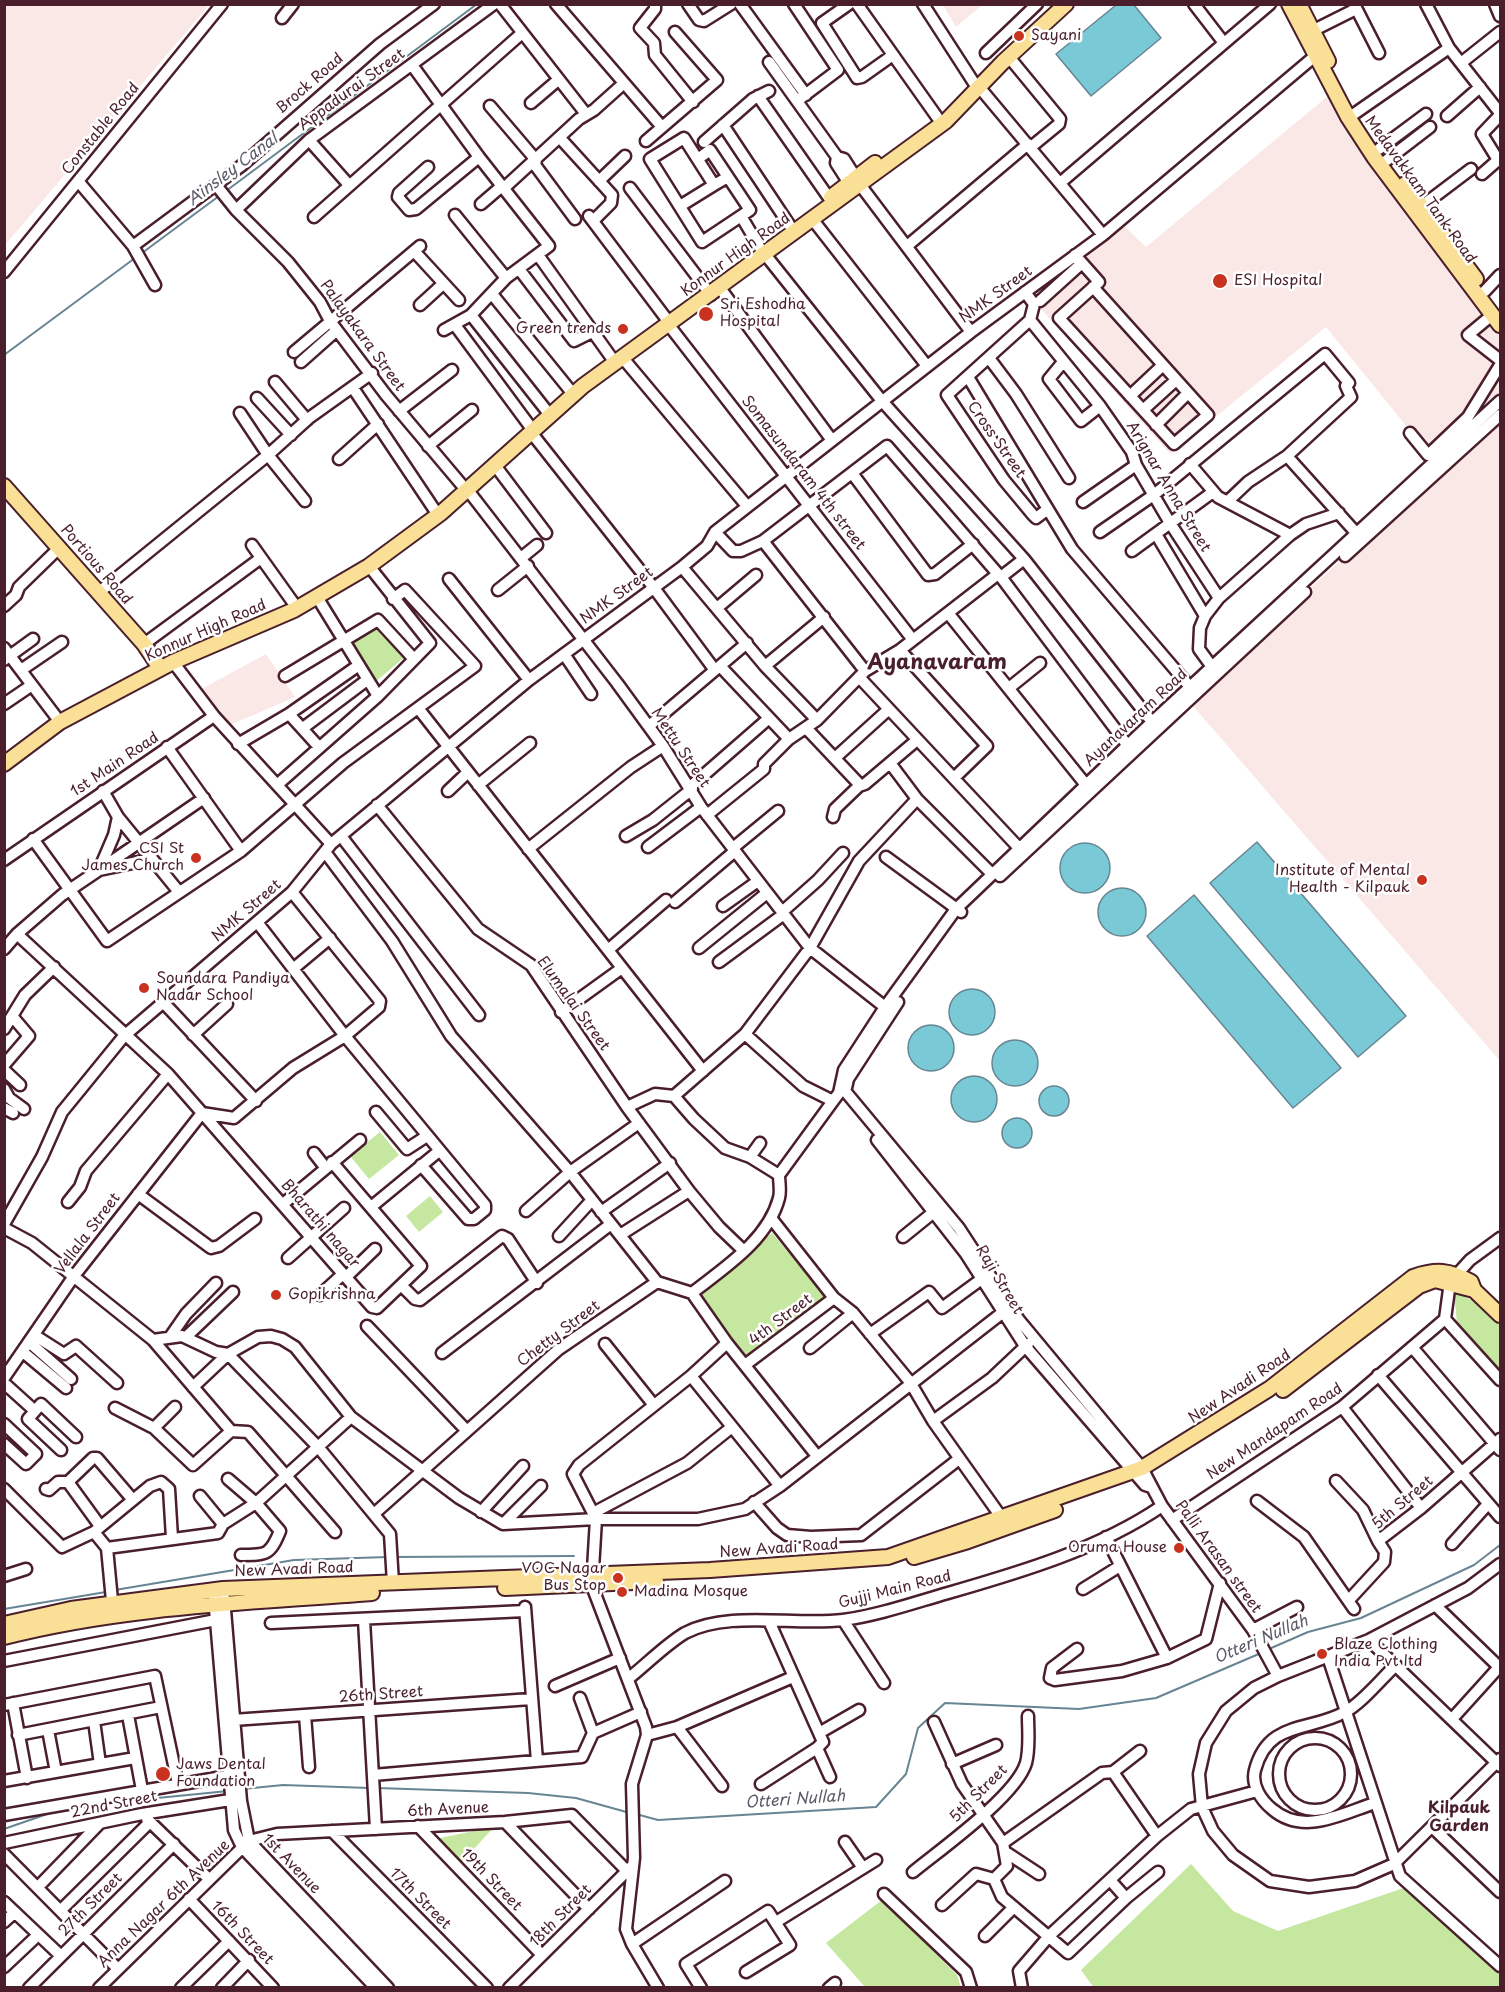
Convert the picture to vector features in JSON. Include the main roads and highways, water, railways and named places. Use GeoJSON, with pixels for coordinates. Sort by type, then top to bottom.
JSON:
{"type":"FeatureCollection","features":[{"type":"Feature","properties":{"kind":"main road","name":"Konnur High Road"},"geometry":{"type":"LineString","coordinates":[[761,253],[790,226],[829,198],[855,184],[946,121],[977,85],[1058,4]]}},
{"type":"Feature","properties":{"kind":"main road","name":"Konnur High Road"},"geometry":{"type":"LineString","coordinates":[[421,526],[434,509],[494,464],[569,389],[712,290],[761,253],[813,220],[977,85],[1066,4]]}},
{"type":"Feature","properties":{"kind":"main road","name":"Medavakkam Tank Road"},"geometry":{"type":"LineString","coordinates":[[1289,4],[1315,56],[1374,157],[1498,317]]}},
{"type":"Feature","properties":{"kind":"main road","name":"Medavakkam Tank Road"},"geometry":{"type":"LineString","coordinates":[[1299,4],[1354,114],[1485,291],[1498,317]]}},
{"type":"Feature","properties":{"kind":"main road","name":"Konnur High Road"},"geometry":{"type":"LineString","coordinates":[[4,764],[60,722],[167,665],[297,609],[369,566],[441,513],[464,487],[530,428],[617,357]]}},
{"type":"Feature","properties":{"kind":"main road","name":"Portious Road"},"geometry":{"type":"LineString","coordinates":[[4,486],[144,644],[167,665]]}},
{"type":"Feature","properties":{"kind":"main road","name":"New Avadi Road"},"geometry":{"type":"LineString","coordinates":[[219,1596],[394,1591],[885,1566],[1005,1522],[1143,1476],[1305,1375],[1419,1286],[1435,1280],[1454,1278],[1466,1290],[1474,1290],[1500,1315]]}},
{"type":"Feature","properties":{"kind":"main road","name":"New Avadi Road"},"geometry":{"type":"LineString","coordinates":[[4,1624],[219,1596],[393,1583],[594,1580]]}},
{"type":"Feature","properties":{"kind":"main road","name":"New Avadi Road"},"geometry":{"type":"LineString","coordinates":[[4,1637],[113,1610]]}},
{"type":"Feature","properties":{"kind":"water"},"geometry":{"type":"Polygon","coordinates":[[[1116,5],[1134,5],[1161,38],[1091,96],[1056,54],[1116,5]]]}},
{"type":"Feature","properties":{"kind":"water"},"geometry":{"type":"Polygon","coordinates":[[[1257,842],[1406,1016],[1358,1057],[1210,883],[1257,842]]]}},
{"type":"Feature","properties":{"kind":"water"},"geometry":{"type":"Polygon","coordinates":[[[1085,843],[1094,845],[1105,854],[1110,868],[1108,877],[1099,888],[1085,893],[1076,891],[1065,882],[1060,868],[1062,859],[1071,848],[1085,843]]]}},
{"type":"Feature","properties":{"kind":"water"},"geometry":{"type":"Polygon","coordinates":[[[1122,888],[1139,895],[1146,912],[1139,929],[1122,936],[1105,929],[1098,912],[1105,895],[1122,888]]]}},
{"type":"Feature","properties":{"kind":"water"},"geometry":{"type":"Polygon","coordinates":[[[1194,895],[1341,1068],[1293,1108],[1147,936],[1194,895]]]}},
{"type":"Feature","properties":{"kind":"water"},"geometry":{"type":"Polygon","coordinates":[[[972,989],[988,996],[995,1012],[988,1028],[972,1035],[956,1028],[949,1012],[956,996],[972,989]]]}},
{"type":"Feature","properties":{"kind":"water"},"geometry":{"type":"Polygon","coordinates":[[[931,1025],[947,1032],[954,1048],[947,1064],[931,1071],[915,1064],[908,1048],[915,1032],[931,1025]]]}},
{"type":"Feature","properties":{"kind":"water"},"geometry":{"type":"Polygon","coordinates":[[[1015,1040],[1031,1047],[1038,1063],[1031,1079],[1015,1086],[999,1079],[992,1063],[999,1047],[1015,1040]]]}},
{"type":"Feature","properties":{"kind":"water"},"geometry":{"type":"Polygon","coordinates":[[[974,1076],[990,1083],[997,1099],[990,1115],[974,1122],[958,1115],[951,1099],[958,1083],[974,1076]]]}},
{"type":"Feature","properties":{"kind":"water"},"geometry":{"type":"Polygon","coordinates":[[[1054,1086],[1060,1087],[1068,1095],[1068,1107],[1060,1115],[1054,1116],[1048,1115],[1040,1107],[1039,1101],[1040,1095],[1048,1087],[1054,1086]]]}},
{"type":"Feature","properties":{"kind":"water"},"geometry":{"type":"Polygon","coordinates":[[[1017,1118],[1028,1122],[1032,1133],[1028,1144],[1017,1148],[1006,1144],[1002,1133],[1006,1122],[1017,1118]]]}},
{"type":"Feature","properties":{"kind":"waterway","name":"Ainsley Canal"},"geometry":{"type":"LineString","coordinates":[[226,191],[477,4]]}},
{"type":"Feature","properties":{"kind":"waterway","name":"Ainsley Canal"},"geometry":{"type":"LineString","coordinates":[[142,253],[219,196]]}},
{"type":"Feature","properties":{"kind":"waterway","name":"Ainsley Canal"},"geometry":{"type":"LineString","coordinates":[[4,355],[135,258]]}},
{"type":"Feature","properties":{"kind":"waterway","name":"Otteri Nullah"},"geometry":{"type":"LineString","coordinates":[[1269,1649],[1308,1632],[1361,1618],[1474,1565],[1500,1545]]}},
{"type":"Feature","properties":{"kind":"waterway"},"geometry":{"type":"LineString","coordinates":[[394,1557],[574,1556]]}},
{"type":"Feature","properties":{"kind":"waterway"},"geometry":{"type":"LineString","coordinates":[[115,1590],[294,1560],[388,1557]]}},
{"type":"Feature","properties":{"kind":"waterway"},"geometry":{"type":"LineString","coordinates":[[4,1609],[106,1592]]}},
{"type":"Feature","properties":{"kind":"waterway","name":"Otteri Nullah"},"geometry":{"type":"LineString","coordinates":[[636,1814],[658,1820],[876,1807],[906,1774],[918,1728],[945,1703],[1079,1709],[1156,1698],[1261,1653]]}},
{"type":"Feature","properties":{"kind":"waterway","name":"Otteri Nullah"},"geometry":{"type":"LineString","coordinates":[[243,1789],[283,1785],[369,1788]]}},
{"type":"Feature","properties":{"kind":"waterway","name":"Otteri Nullah"},"geometry":{"type":"LineString","coordinates":[[377,1788],[528,1793],[576,1798],[630,1813]]}},
{"type":"Feature","properties":{"kind":"waterway","name":"Otteri Nullah"},"geometry":{"type":"LineString","coordinates":[[97,1804],[228,1791]]}},
{"type":"Feature","properties":{"kind":"waterway","name":"Otteri Nullah"},"geometry":{"type":"LineString","coordinates":[[4,1829],[53,1812]]}},
{"type":"Feature","properties":{"kind":"place","name":"Sayani"},"geometry":{"type":"Point","coordinates":[1019,36]}},
{"type":"Feature","properties":{"kind":"place","name":"ESI Hospital"},"geometry":{"type":"Point","coordinates":[1220,281]}},
{"type":"Feature","properties":{"kind":"place","name":"Sri Eshodha Hospital"},"geometry":{"type":"Point","coordinates":[706,314]}},
{"type":"Feature","properties":{"kind":"place","name":"Green trends"},"geometry":{"type":"Point","coordinates":[623,329]}},
{"type":"Feature","properties":{"kind":"place","name":"CSI St James Church"},"geometry":{"type":"Point","coordinates":[196,858]}},
{"type":"Feature","properties":{"kind":"place","name":"Institute of Mental Health - Kilpauk"},"geometry":{"type":"Point","coordinates":[1422,880]}},
{"type":"Feature","properties":{"kind":"place","name":"Soundara Pandiya Nadar School"},"geometry":{"type":"Point","coordinates":[144,988]}},
{"type":"Feature","properties":{"kind":"place","name":"Gopikrishna"},"geometry":{"type":"Point","coordinates":[276,1295]}},
{"type":"Feature","properties":{"kind":"place","name":"Oruma House"},"geometry":{"type":"Point","coordinates":[1179,1548]}},
{"type":"Feature","properties":{"kind":"place","name":"VOC Nagar Bus Stop"},"geometry":{"type":"Point","coordinates":[618,1578]}},
{"type":"Feature","properties":{"kind":"place","name":"Madina Mosque"},"geometry":{"type":"Point","coordinates":[622,1592]}},
{"type":"Feature","properties":{"kind":"place","name":"Blaze Clothing India Pvt ltd"},"geometry":{"type":"Point","coordinates":[1322,1654]}},
{"type":"Feature","properties":{"kind":"place","name":"Jaws Dental Foundation"},"geometry":{"type":"Point","coordinates":[163,1774]}},
{"type":"Feature","properties":{"kind":"district","name":"Ayanavaram"},"geometry":{"type":"Point","coordinates":[937,663]}},
{"type":"Feature","properties":{"kind":"district","name":"Kilpauk Garden"},"geometry":{"type":"Point","coordinates":[1459,1818]}}]}
